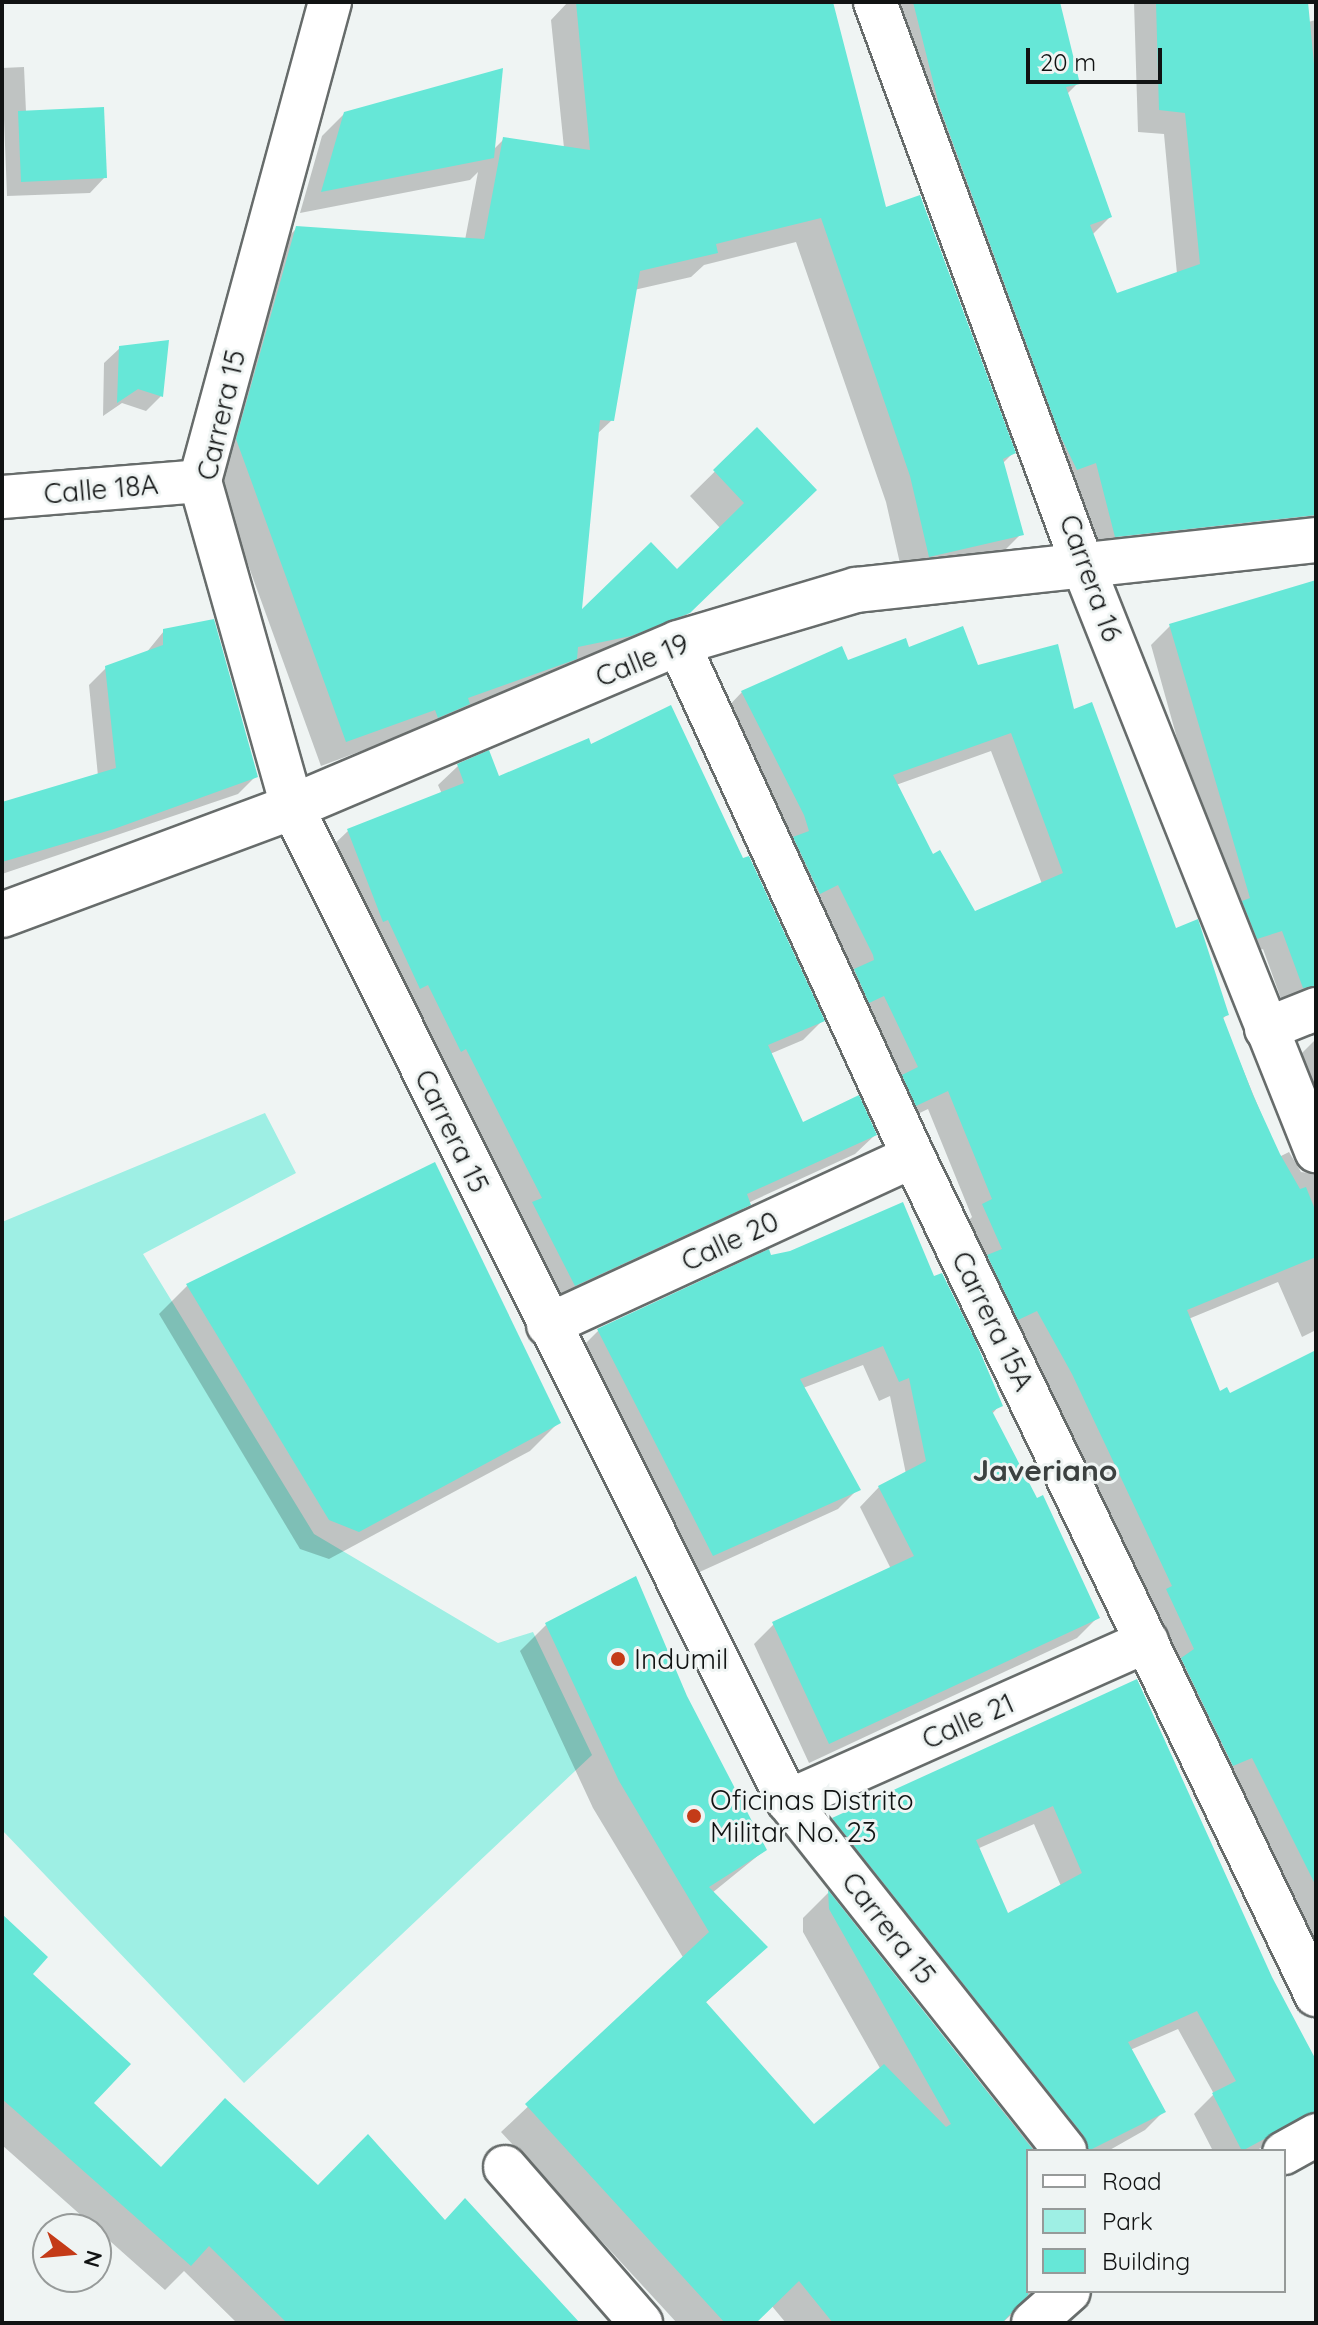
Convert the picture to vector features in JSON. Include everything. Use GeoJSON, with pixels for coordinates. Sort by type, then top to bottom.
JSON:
{"type":"FeatureCollection","features":[{"type":"Feature","properties":{"kind":"street","name":"Carrera 15"},"geometry":{"type":"LineString","coordinates":[[330,2],[200,481],[292,807],[788,1801],[1063,2149]]}},
{"type":"Feature","properties":{"kind":"street","name":"Carrera 16"},"geometry":{"type":"LineString","coordinates":[[875,2],[1083,566],[1316,1151]]}},
{"type":"Feature","properties":{"kind":"street","name":"Calle 18A"},"geometry":{"type":"LineString","coordinates":[[2,497],[200,481]]}},
{"type":"Feature","properties":{"kind":"street","name":"Calle 19"},"geometry":{"type":"LineString","coordinates":[[2,915],[292,807],[678,643],[856,590],[1316,540]]}},
{"type":"Feature","properties":{"kind":"street","name":"Carrera 15A"},"geometry":{"type":"LineString","coordinates":[[678,643],[913,1156],[1316,1995]]}},
{"type":"Feature","properties":{"kind":"street"},"geometry":{"type":"LineString","coordinates":[[1266,1029],[1316,1009]]}},
{"type":"Feature","properties":{"kind":"street","name":"Calle 20"},"geometry":{"type":"LineString","coordinates":[[548,1325],[913,1156]]}},
{"type":"Feature","properties":{"kind":"street","name":"Calle 21"},"geometry":{"type":"LineString","coordinates":[[788,1801],[1147,1641]]}},
{"type":"Feature","properties":{"kind":"street"},"geometry":{"type":"LineString","coordinates":[[1286,2152],[1316,2135]]}},
{"type":"Feature","properties":{"kind":"street"},"geometry":{"type":"LineString","coordinates":[[505,2167],[641,2323]]}},
{"type":"Feature","properties":{"kind":"street"},"geometry":{"type":"LineString","coordinates":[[1033,2323],[1067,2293]]}},
{"type":"Feature","properties":{"kind":"green space"},"geometry":{"type":"Polygon","coordinates":[[[265,1113],[296,1173],[143,1254],[314,1534],[498,1643],[533,1632],[592,1755],[244,2083],[2,1830],[2,1222],[265,1113]]]}},
{"type":"Feature","properties":{"kind":"building"},"geometry":{"type":"Polygon","coordinates":[[[576,2],[833,2],[886,207],[920,195],[1016,453],[1003,459],[1024,535],[929,557],[910,476],[821,218],[716,244],[718,253],[640,271],[614,421],[600,420],[582,609],[651,542],[677,569],[744,503],[713,470],[757,427],[817,490],[690,613],[631,636],[578,647],[577,659],[468,698],[470,704],[438,718],[435,710],[346,742],[236,439],[296,226],[484,239],[503,137],[590,150],[576,2]]]}},
{"type":"Feature","properties":{"kind":"building"},"geometry":{"type":"Polygon","coordinates":[[[913,2],[1060,2],[1080,84],[1066,87],[1112,217],[1090,225],[1117,293],[1200,264],[1185,113],[1159,110],[1156,2],[1308,2],[1316,85],[1316,515],[1115,537],[1096,463],[1077,470],[1060,435],[939,105],[913,2]]]}},
{"type":"Feature","properties":{"kind":"building"},"geometry":{"type":"Polygon","coordinates":[[[503,68],[494,158],[321,192],[344,112],[503,68]]]}},
{"type":"Feature","properties":{"kind":"building"},"geometry":{"type":"Polygon","coordinates":[[[104,107],[107,178],[21,182],[18,111],[104,107]]]}},
{"type":"Feature","properties":{"kind":"building"},"geometry":{"type":"Polygon","coordinates":[[[169,340],[163,397],[138,389],[117,403],[119,346],[169,340]]]}},
{"type":"Feature","properties":{"kind":"building"},"geometry":{"type":"Polygon","coordinates":[[[1316,580],[1316,986],[1303,988],[1282,931],[1257,939],[1242,901],[1250,898],[1169,624],[1316,580]]]}},
{"type":"Feature","properties":{"kind":"building"},"geometry":{"type":"Polygon","coordinates":[[[214,619],[258,777],[114,829],[2,862],[2,802],[116,768],[105,666],[163,645],[163,629],[214,619]]]}},
{"type":"Feature","properties":{"kind":"building"},"geometry":{"type":"Polygon","coordinates":[[[963,626],[978,665],[1058,644],[1074,709],[1092,702],[1176,928],[1198,919],[1229,1015],[1223,1017],[1253,1095],[1280,1154],[1300,1189],[1306,1187],[1316,1212],[1316,1257],[1187,1310],[1220,1391],[1227,1387],[1230,1393],[1316,1350],[1316,1886],[1252,1758],[1233,1766],[1181,1658],[1194,1649],[1166,1589],[1172,1586],[1072,1374],[1037,1311],[1018,1320],[987,1255],[1002,1249],[982,1204],[992,1199],[948,1091],[916,1106],[902,1075],[918,1067],[884,996],[869,1003],[854,969],[874,960],[873,955],[838,885],[820,894],[793,837],[809,831],[804,815],[741,691],[842,646],[848,660],[906,638],[909,647],[963,626]],[[1011,733],[893,775],[933,854],[940,850],[975,911],[1063,873],[1011,733]]]}},
{"type":"Feature","properties":{"kind":"building"},"geometry":{"type":"Polygon","coordinates":[[[671,705],[743,858],[749,856],[825,1021],[768,1045],[803,1122],[859,1095],[877,1135],[747,1194],[751,1205],[575,1286],[532,1202],[542,1198],[466,1049],[461,1052],[428,985],[420,989],[388,920],[383,922],[347,829],[464,783],[457,764],[489,750],[499,776],[589,738],[591,744],[671,705]]]}},
{"type":"Feature","properties":{"kind":"building"},"geometry":{"type":"Polygon","coordinates":[[[435,1162],[561,1423],[359,1532],[329,1520],[186,1284],[435,1162]]]}},
{"type":"Feature","properties":{"kind":"building"},"geometry":{"type":"Polygon","coordinates":[[[903,1202],[934,1276],[942,1273],[975,1340],[1003,1406],[992,1411],[1037,1498],[1043,1495],[1100,1618],[829,1744],[772,1622],[914,1556],[878,1486],[926,1461],[909,1378],[899,1382],[883,1346],[800,1379],[861,1490],[713,1556],[597,1329],[769,1249],[771,1255],[790,1251],[903,1202]]]}},
{"type":"Feature","properties":{"kind":"building"},"geometry":{"type":"Polygon","coordinates":[[[636,1576],[687,1696],[767,1850],[709,1887],[768,1947],[706,2002],[814,2124],[884,2064],[946,2127],[951,2124],[829,1909],[828,1890],[1032,2149],[1026,2149],[1028,2295],[1002,2323],[833,2323],[799,2281],[756,2323],[725,2323],[525,2104],[709,1932],[619,1781],[545,1623],[636,1576]]]}},
{"type":"Feature","properties":{"kind":"building"},"geometry":{"type":"Polygon","coordinates":[[[1137,1679],[1272,1977],[1316,2060],[1316,2111],[1241,2149],[1212,2093],[1236,2081],[1197,2011],[1128,2042],[1166,2112],[1092,2149],[1087,2149],[1084,2136],[832,1818],[1137,1679]],[[1053,1806],[976,1840],[1008,1913],[1082,1873],[1053,1806]]]}},
{"type":"Feature","properties":{"kind":"building"},"geometry":{"type":"Polygon","coordinates":[[[2,1914],[48,1957],[33,1974],[131,2064],[94,2103],[161,2167],[225,2098],[318,2185],[368,2134],[445,2220],[465,2198],[580,2323],[287,2323],[209,2246],[191,2266],[2,2099],[2,1914]]]}},
{"type":"Feature","properties":{"kind":"place","name":"Indumil"},"geometry":{"type":"Point","coordinates":[618,1659]}},
{"type":"Feature","properties":{"kind":"place","name":"Oficinas Distrito Militar No. 23"},"geometry":{"type":"Point","coordinates":[694,1816]}},
{"type":"Feature","properties":{"kind":"district","name":"Javeriano"},"geometry":{"type":"Point","coordinates":[1045,1470]}}]}
